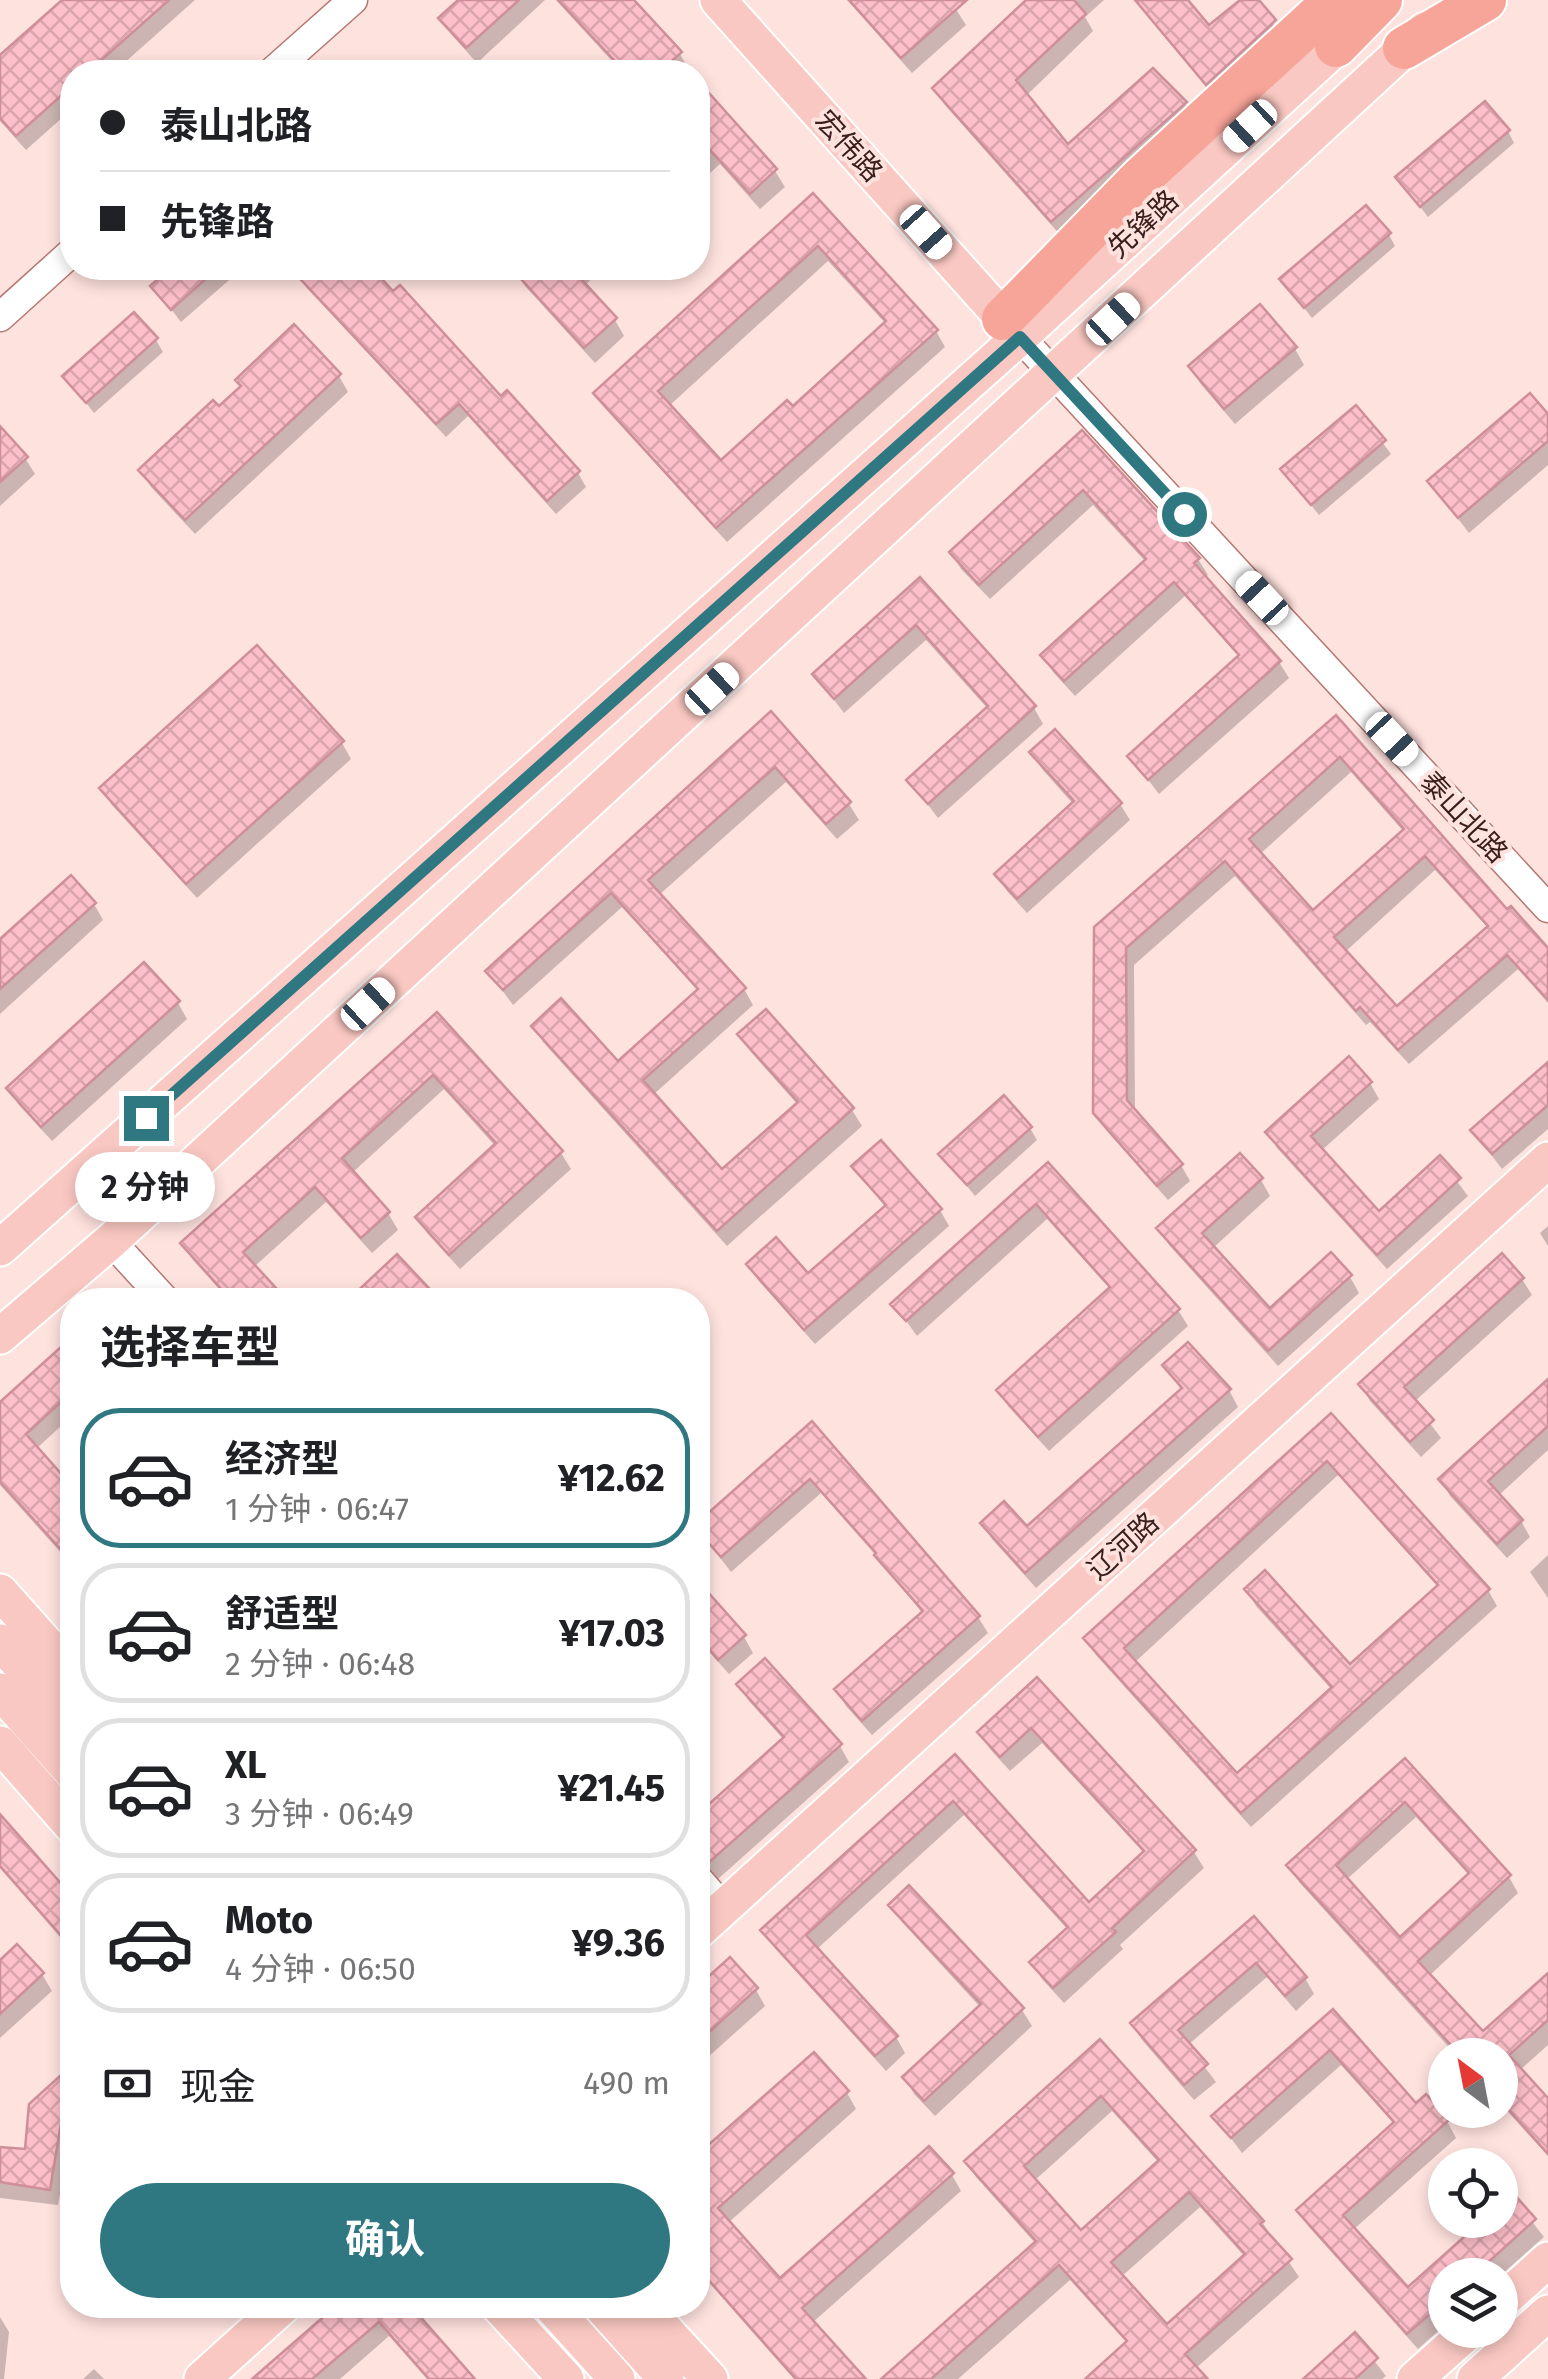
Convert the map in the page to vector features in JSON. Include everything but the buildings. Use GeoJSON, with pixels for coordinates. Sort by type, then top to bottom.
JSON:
{"type":"FeatureCollection","features":[{"type":"Feature","properties":{"kind":"highway"},"geometry":{"type":"LineString","coordinates":[[1012,328],[1140,179],[1335,0]]}},
{"type":"Feature","properties":{"kind":"highway"},"geometry":{"type":"LineString","coordinates":[[1336,46],[1381,0]]}},
{"type":"Feature","properties":{"kind":"highway"},"geometry":{"type":"LineString","coordinates":[[1404,48],[1484,0]]}},
{"type":"Feature","properties":{"kind":"main road","name":"宏伟路"},"geometry":{"type":"LineString","coordinates":[[718,0],[1012,328]]}},
{"type":"Feature","properties":{"kind":"main road","name":"先锋路"},"geometry":{"type":"LineString","coordinates":[[0,1248],[1012,328],[1391,0]]}},
{"type":"Feature","properties":{"kind":"main road"},"geometry":{"type":"LineString","coordinates":[[0,1336],[111,1240],[1460,0]]}},
{"type":"Feature","properties":{"kind":"main road","name":"辽河路"},"geometry":{"type":"LineString","coordinates":[[710,1887],[1548,1141]]}},
{"type":"Feature","properties":{"kind":"main road","name":"辽河路"},"geometry":{"type":"LineString","coordinates":[[710,1920],[1548,1160]]}},
{"type":"Feature","properties":{"kind":"main road"},"geometry":{"type":"LineString","coordinates":[[0,1592],[60,1660]]}},
{"type":"Feature","properties":{"kind":"main road"},"geometry":{"type":"LineString","coordinates":[[0,1642],[60,1709]]}},
{"type":"Feature","properties":{"kind":"main road"},"geometry":{"type":"LineString","coordinates":[[0,1691],[60,1758]]}},
{"type":"Feature","properties":{"kind":"main road"},"geometry":{"type":"LineString","coordinates":[[0,1744],[60,1812]]}},
{"type":"Feature","properties":{"kind":"main road"},"geometry":{"type":"LineString","coordinates":[[1518,2287],[1548,2260]]}},
{"type":"Feature","properties":{"kind":"main road"},"geometry":{"type":"LineString","coordinates":[[1475,2379],[1548,2313]]}},
{"type":"Feature","properties":{"kind":"main road"},"geometry":{"type":"LineString","coordinates":[[181,2379],[249,2318]]}},
{"type":"Feature","properties":{"kind":"main road"},"geometry":{"type":"LineString","coordinates":[[202,2379],[270,2318]]}},
{"type":"Feature","properties":{"kind":"main road"},"geometry":{"type":"LineString","coordinates":[[510,2318],[566,2379]]}},
{"type":"Feature","properties":{"kind":"main road"},"geometry":{"type":"LineString","coordinates":[[562,2318],[617,2379]]}},
{"type":"Feature","properties":{"kind":"main road"},"geometry":{"type":"LineString","coordinates":[[612,2318],[666,2379]]}},
{"type":"Feature","properties":{"kind":"main road"},"geometry":{"type":"LineString","coordinates":[[654,2318],[710,2379]]}},
{"type":"Feature","properties":{"kind":"main road"},"geometry":{"type":"LineString","coordinates":[[1415,2379],[1450,2348]]}},
{"type":"Feature","properties":{"kind":"street"},"geometry":{"type":"LineString","coordinates":[[286,60],[353,0]]}},
{"type":"Feature","properties":{"kind":"street"},"geometry":{"type":"LineString","coordinates":[[0,317],[60,263]]}},
{"type":"Feature","properties":{"kind":"street","name":"泰山北路"},"geometry":{"type":"LineString","coordinates":[[1012,328],[1548,908]]}},
{"type":"Feature","properties":{"kind":"street"},"geometry":{"type":"LineString","coordinates":[[111,1240],[155,1288]]}},
{"type":"Feature","properties":{"kind":"route"},"geometry":{"type":"LineString","coordinates":[[146,1118],[1020,337],[1184,514]]}}]}
